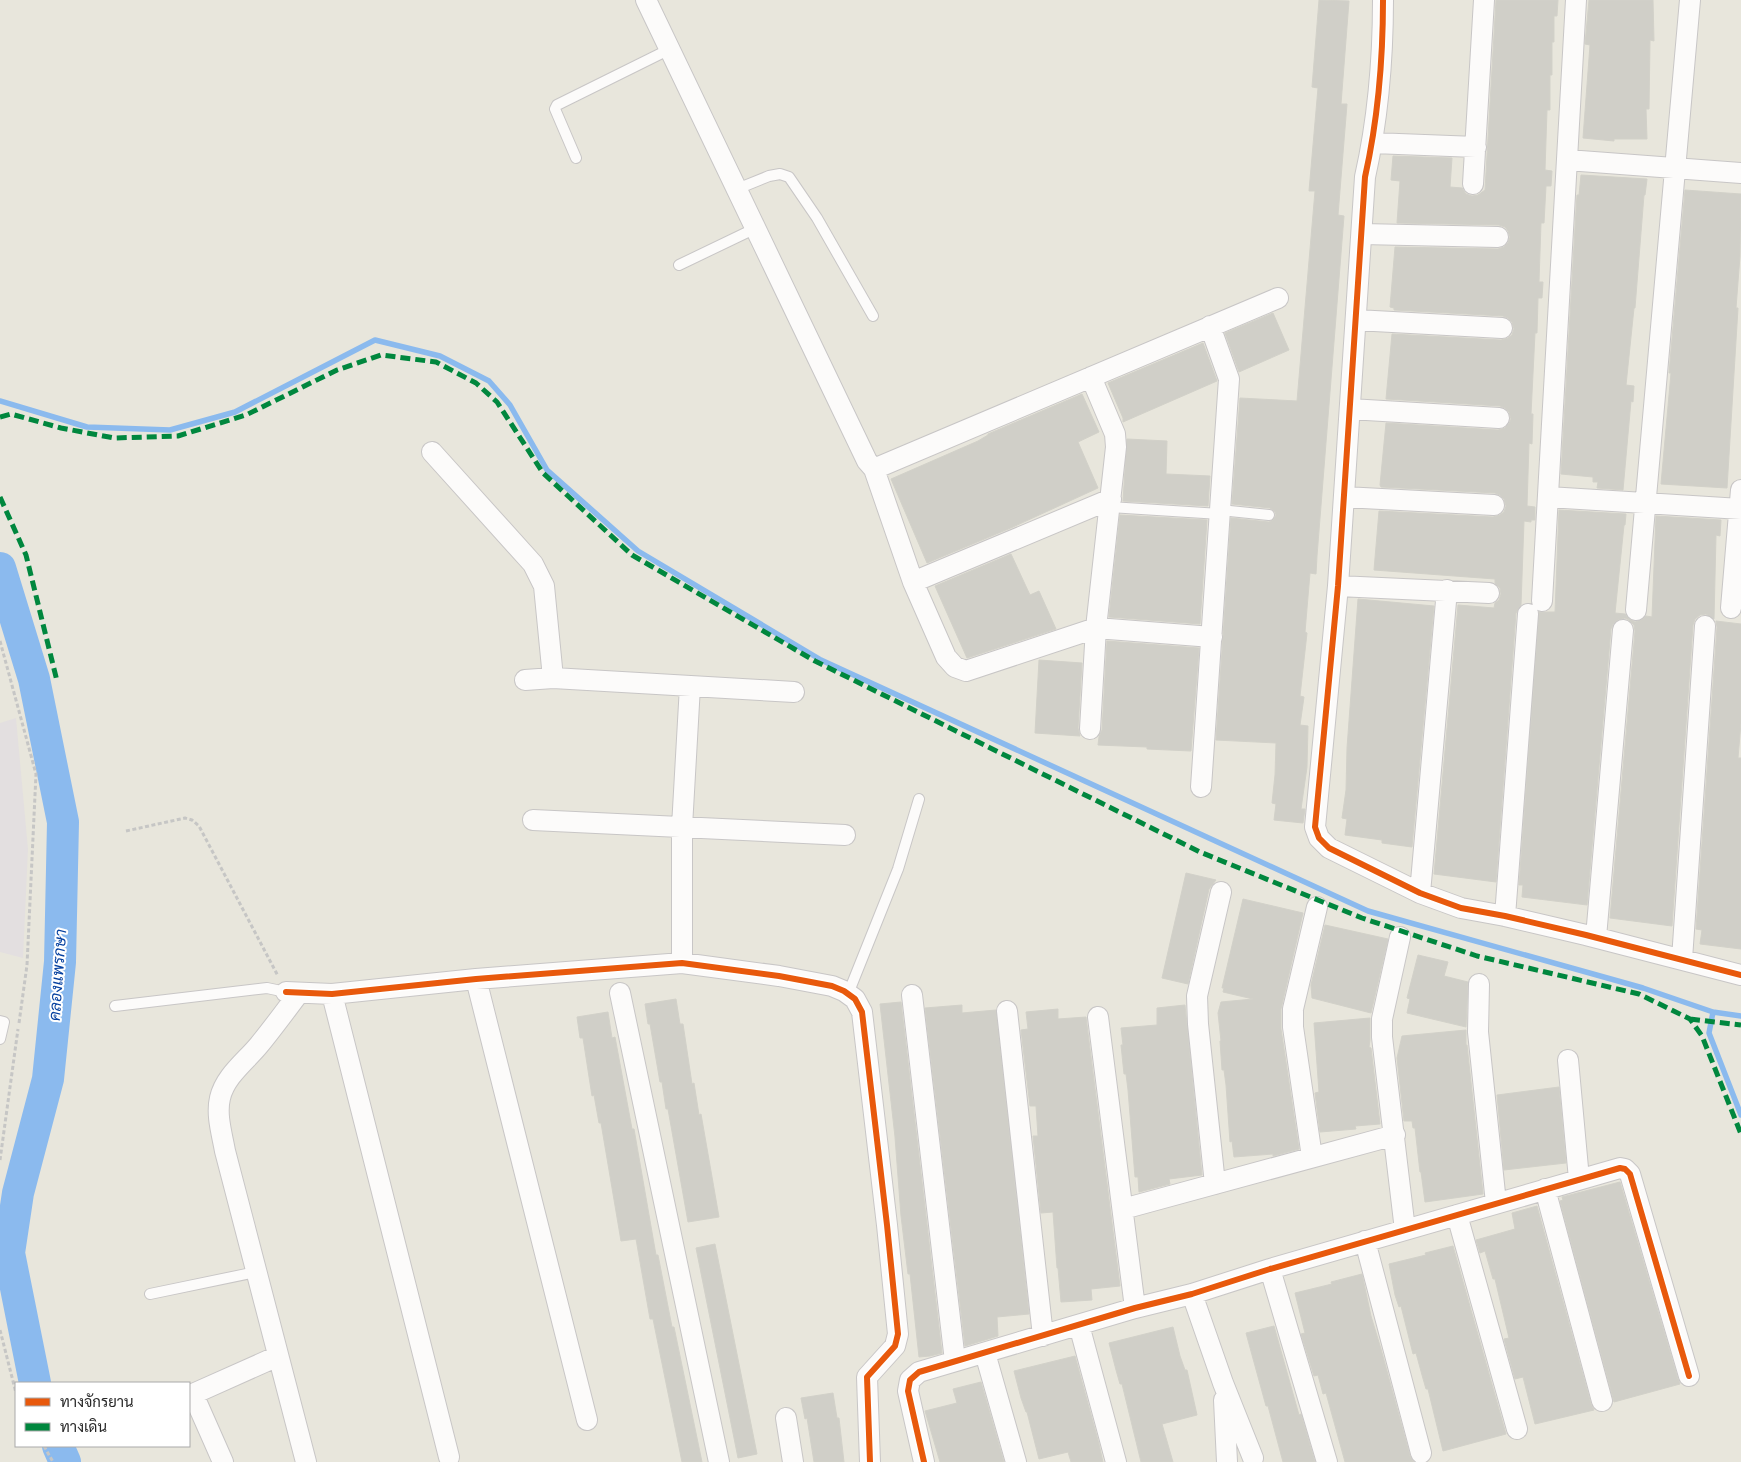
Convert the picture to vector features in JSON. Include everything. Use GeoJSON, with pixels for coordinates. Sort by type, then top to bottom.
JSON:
{"type":"FeatureCollection","features":[{"type":"Feature","properties":{"kind":"street"},"geometry":{"type":"LineString","coordinates":[[1383,0],[1383,44],[1372,143],[1365,177],[1338,586],[1315,827],[1320,838],[1329,848],[1420,893],[1461,908],[1596,937],[1741,975]]}},
{"type":"Feature","properties":{"kind":"street"},"geometry":{"type":"LineString","coordinates":[[1473,184],[1484,0]]}},
{"type":"Feature","properties":{"kind":"street"},"geometry":{"type":"LineString","coordinates":[[1505,916],[1535,608],[1548,497],[1576,0]]}},
{"type":"Feature","properties":{"kind":"street"},"geometry":{"type":"LineString","coordinates":[[1636,610],[1690,0]]}},
{"type":"Feature","properties":{"kind":"street"},"geometry":{"type":"LineString","coordinates":[[651,1],[670,49],[862,452],[874,469],[913,582],[946,657],[955,667],[966,671],[1096,628],[1212,637]]}},
{"type":"Feature","properties":{"kind":"street"},"geometry":{"type":"LineString","coordinates":[[1372,143],[1476,147]]}},
{"type":"Feature","properties":{"kind":"street"},"geometry":{"type":"LineString","coordinates":[[1567,160],[1741,174]]}},
{"type":"Feature","properties":{"kind":"street"},"geometry":{"type":"LineString","coordinates":[[1362,234],[1498,237]]}},
{"type":"Feature","properties":{"kind":"street"},"geometry":{"type":"LineString","coordinates":[[874,469],[1278,298]]}},
{"type":"Feature","properties":{"kind":"street"},"geometry":{"type":"LineString","coordinates":[[1356,320],[1502,328]]}},
{"type":"Feature","properties":{"kind":"street"},"geometry":{"type":"LineString","coordinates":[[1201,786],[1229,379],[1210,326]]}},
{"type":"Feature","properties":{"kind":"street"},"geometry":{"type":"LineString","coordinates":[[1090,729],[1096,628],[1116,447],[1115,434],[1091,377]]}},
{"type":"Feature","properties":{"kind":"street"},"geometry":{"type":"LineString","coordinates":[[1350,409],[1499,418]]}},
{"type":"Feature","properties":{"kind":"street"},"geometry":{"type":"LineString","coordinates":[[432,452],[533,564],[544,586],[553,678]]}},
{"type":"Feature","properties":{"kind":"street"},"geometry":{"type":"LineString","coordinates":[[1344,497],[1494,505]]}},
{"type":"Feature","properties":{"kind":"street"},"geometry":{"type":"LineString","coordinates":[[1548,497],[1646,503],[1740,503],[1732,608]]}},
{"type":"Feature","properties":{"kind":"street"},"geometry":{"type":"LineString","coordinates":[[913,582],[1110,503]]}},
{"type":"Feature","properties":{"kind":"street"},"geometry":{"type":"LineString","coordinates":[[1338,586],[1489,592]]}},
{"type":"Feature","properties":{"kind":"street"},"geometry":{"type":"LineString","coordinates":[[1420,893],[1447,590]]}},
{"type":"Feature","properties":{"kind":"street"},"geometry":{"type":"LineString","coordinates":[[1682,959],[1705,626]]}},
{"type":"Feature","properties":{"kind":"street"},"geometry":{"type":"LineString","coordinates":[[1596,937],[1623,630]]}},
{"type":"Feature","properties":{"kind":"street"},"geometry":{"type":"LineString","coordinates":[[525,680],[553,678],[794,692]]}},
{"type":"Feature","properties":{"kind":"street"},"geometry":{"type":"LineString","coordinates":[[682,963],[682,827],[690,686]]}},
{"type":"Feature","properties":{"kind":"street"},"geometry":{"type":"LineString","coordinates":[[533,820],[845,836]]}},
{"type":"Feature","properties":{"kind":"street"},"geometry":{"type":"LineString","coordinates":[[1215,1184],[1198,1024],[1197,996],[1221,892]]}},
{"type":"Feature","properties":{"kind":"street"},"geometry":{"type":"LineString","coordinates":[[1312,1157],[1293,1027],[1293,1009],[1318,908]]}},
{"type":"Feature","properties":{"kind":"street"},"geometry":{"type":"LineString","coordinates":[[1400,937],[1382,1019],[1382,1037],[1405,1230]]}},
{"type":"Feature","properties":{"kind":"street"},"geometry":{"type":"LineString","coordinates":[[306,1462],[225,1151],[218,1112],[220,1096],[236,1070],[259,1046],[293,992],[332,994],[476,979],[682,963],[778,976],[832,986],[855,999],[862,1012],[898,1324],[895,1346],[867,1377],[870,1462]]}},
{"type":"Feature","properties":{"kind":"street"},"geometry":{"type":"LineString","coordinates":[[476,979],[587,1420]]}},
{"type":"Feature","properties":{"kind":"street"},"geometry":{"type":"LineString","coordinates":[[1478,984],[1478,1032],[1496,1203]]}},
{"type":"Feature","properties":{"kind":"street"},"geometry":{"type":"LineString","coordinates":[[332,994],[449,1456]]}},
{"type":"Feature","properties":{"kind":"street"},"geometry":{"type":"LineString","coordinates":[[620,994],[719,1462]]}},
{"type":"Feature","properties":{"kind":"street"},"geometry":{"type":"LineString","coordinates":[[912,995],[955,1361]]}},
{"type":"Feature","properties":{"kind":"street"},"geometry":{"type":"LineString","coordinates":[[1007,1011],[1043,1336]]}},
{"type":"Feature","properties":{"kind":"street"},"geometry":{"type":"LineString","coordinates":[[1098,1017],[1136,1308]]}},
{"type":"Feature","properties":{"kind":"street"},"geometry":{"type":"LineString","coordinates":[[1568,1060],[1579,1179]]}},
{"type":"Feature","properties":{"kind":"street"},"geometry":{"type":"LineString","coordinates":[[1123,1209],[1395,1135]]}},
{"type":"Feature","properties":{"kind":"street"},"geometry":{"type":"LineString","coordinates":[[924,1462],[908,1391],[910,1380],[919,1372],[1620,1168],[1625,1169],[1630,1174],[1689,1376]]}},
{"type":"Feature","properties":{"kind":"street"},"geometry":{"type":"LineString","coordinates":[[1545,1189],[1602,1401]]}},
{"type":"Feature","properties":{"kind":"street"},"geometry":{"type":"LineString","coordinates":[[1457,1215],[1517,1429]]}},
{"type":"Feature","properties":{"kind":"street"},"geometry":{"type":"LineString","coordinates":[[1365,1242],[1421,1454]]}},
{"type":"Feature","properties":{"kind":"street"},"geometry":{"type":"LineString","coordinates":[[1270,1269],[1327,1462]]}},
{"type":"Feature","properties":{"kind":"street"},"geometry":{"type":"LineString","coordinates":[[1192,1294],[1223,1383],[1253,1458]]}},
{"type":"Feature","properties":{"kind":"street"},"geometry":{"type":"LineString","coordinates":[[1079,1325],[1116,1462]]}},
{"type":"Feature","properties":{"kind":"street"},"geometry":{"type":"LineString","coordinates":[[985,1353],[1016,1462]]}},
{"type":"Feature","properties":{"kind":"street"},"geometry":{"type":"LineString","coordinates":[[223,1462],[191,1395],[278,1356]]}},
{"type":"Feature","properties":{"kind":"street"},"geometry":{"type":"LineString","coordinates":[[1223,1383],[1227,1462]]}},
{"type":"Feature","properties":{"kind":"street"},"geometry":{"type":"LineString","coordinates":[[786,1418],[793,1462]]}},
{"type":"Feature","properties":{"kind":"lane"},"geometry":{"type":"LineString","coordinates":[[576,158],[555,109],[558,105],[670,49]]}},
{"type":"Feature","properties":{"kind":"lane"},"geometry":{"type":"LineString","coordinates":[[737,189],[769,176],[780,174],[789,177],[817,218],[873,316]]}},
{"type":"Feature","properties":{"kind":"lane"},"geometry":{"type":"LineString","coordinates":[[678,265],[756,228]]}},
{"type":"Feature","properties":{"kind":"lane"},"geometry":{"type":"LineString","coordinates":[[1110,503],[1269,516]]}},
{"type":"Feature","properties":{"kind":"lane"},"geometry":{"type":"LineString","coordinates":[[848,994],[898,869],[918,799]]}},
{"type":"Feature","properties":{"kind":"lane"},"geometry":{"type":"LineString","coordinates":[[115,1006],[267,988],[293,992]]}},
{"type":"Feature","properties":{"kind":"lane"},"geometry":{"type":"LineString","coordinates":[[0,1021],[4,1022],[0,1039]]}},
{"type":"Feature","properties":{"kind":"lane"},"geometry":{"type":"LineString","coordinates":[[150,1294],[256,1272]]}},
{"type":"Feature","properties":{"kind":"path"},"geometry":{"type":"LineString","coordinates":[[0,641],[36,774],[27,965],[0,1160]]}},
{"type":"Feature","properties":{"kind":"path"},"geometry":{"type":"LineString","coordinates":[[126,831],[185,818],[192,820],[199,826],[293,992]]}},
{"type":"Feature","properties":{"kind":"path"},"geometry":{"type":"LineString","coordinates":[[0,1330],[15,1389]]}},
{"type":"Feature","properties":{"kind":"path"},"geometry":{"type":"LineString","coordinates":[[45,1447],[53,1462]]}},
{"type":"Feature","properties":{"kind":"shaded area"},"geometry":{"type":"Polygon","coordinates":[[[16,718],[28,849],[23,958],[0,952],[0,723],[16,718]]]}},
{"type":"Feature","properties":{"kind":"building"},"geometry":{"type":"Polygon","coordinates":[[[1319,0],[1349,1],[1341,104],[1347,104],[1338,215],[1344,216],[1316,574],[1310,573],[1305,632],[1307,633],[1300,696],[1304,697],[1300,725],[1308,726],[1307,767],[1301,809],[1305,809],[1303,823],[1274,820],[1276,804],[1272,803],[1276,743],[1216,740],[1231,518],[1269,522],[1276,515],[1270,508],[1232,504],[1240,398],[1297,401],[1315,191],[1309,191],[1318,88],[1312,87],[1319,0]]]}},
{"type":"Feature","properties":{"kind":"building"},"geometry":{"type":"Polygon","coordinates":[[[1496,0],[1558,0],[1557,16],[1554,16],[1554,42],[1552,42],[1550,110],[1547,110],[1545,170],[1552,171],[1551,186],[1546,186],[1544,223],[1541,223],[1539,282],[1543,282],[1542,298],[1538,298],[1531,414],[1533,414],[1532,444],[1529,443],[1527,506],[1535,507],[1535,520],[1531,520],[1531,522],[1524,521],[1521,605],[1516,613],[1496,882],[1434,874],[1458,605],[1494,608],[1501,594],[1500,588],[1495,583],[1495,579],[1374,570],[1379,511],[1493,517],[1504,512],[1506,506],[1504,499],[1495,493],[1381,487],[1380,485],[1386,423],[1498,430],[1505,428],[1511,419],[1509,412],[1500,406],[1386,399],[1392,334],[1501,340],[1512,335],[1514,329],[1512,322],[1503,316],[1394,310],[1394,308],[1390,307],[1395,247],[1498,249],[1508,243],[1510,237],[1508,231],[1505,227],[1499,225],[1397,223],[1400,181],[1391,180],[1393,156],[1452,158],[1450,187],[1462,188],[1466,194],[1472,196],[1478,195],[1485,190],[1496,0]]]}},
{"type":"Feature","properties":{"kind":"building"},"geometry":{"type":"Polygon","coordinates":[[[1589,0],[1653,0],[1654,41],[1650,40],[1649,109],[1646,109],[1647,139],[1614,139],[1614,141],[1583,138],[1590,45],[1585,44],[1589,0]]]}},
{"type":"Feature","properties":{"kind":"building"},"geometry":{"type":"Polygon","coordinates":[[[1581,175],[1647,179],[1626,385],[1634,386],[1623,490],[1597,488],[1598,482],[1593,482],[1593,477],[1561,474],[1577,195],[1579,195],[1581,175]]]}},
{"type":"Feature","properties":{"kind":"building"},"geometry":{"type":"Polygon","coordinates":[[[1685,190],[1741,194],[1740,256],[1736,308],[1738,308],[1727,488],[1661,484],[1685,190]]]}},
{"type":"Feature","properties":{"kind":"building"},"geometry":{"type":"Polygon","coordinates":[[[1273,313],[1289,350],[1239,372],[1225,333],[1273,313]]]}},
{"type":"Feature","properties":{"kind":"building"},"geometry":{"type":"Polygon","coordinates":[[[1203,343],[1217,381],[1123,422],[1108,383],[1203,343]]]}},
{"type":"Feature","properties":{"kind":"building"},"geometry":{"type":"Polygon","coordinates":[[[1082,394],[1099,432],[1078,442],[1098,488],[1013,527],[927,563],[891,479],[978,441],[988,434],[1082,394]]]}},
{"type":"Feature","properties":{"kind":"building"},"geometry":{"type":"Polygon","coordinates":[[[1127,439],[1167,441],[1166,474],[1210,476],[1208,506],[1123,501],[1127,439]]]}},
{"type":"Feature","properties":{"kind":"building"},"geometry":{"type":"Polygon","coordinates":[[[1559,510],[1626,514],[1615,613],[1625,614],[1635,622],[1646,616],[1652,617],[1656,516],[1721,520],[1720,536],[1716,535],[1714,619],[1706,614],[1700,615],[1695,619],[1693,625],[1672,926],[1610,918],[1635,631],[1634,625],[1625,618],[1618,620],[1611,629],[1587,905],[1522,897],[1523,885],[1519,885],[1539,612],[1555,612],[1559,510]]]}},
{"type":"Feature","properties":{"kind":"building"},"geometry":{"type":"Polygon","coordinates":[[[1120,515],[1207,520],[1200,624],[1109,617],[1120,515]]]}},
{"type":"Feature","properties":{"kind":"building"},"geometry":{"type":"Polygon","coordinates":[[[1011,554],[1030,595],[1039,591],[1056,629],[967,658],[935,586],[1011,554]]]}},
{"type":"Feature","properties":{"kind":"building"},"geometry":{"type":"Polygon","coordinates":[[[1358,599],[1434,606],[1412,847],[1382,843],[1382,840],[1345,835],[1347,819],[1342,818],[1346,790],[1347,748],[1358,599]]]}},
{"type":"Feature","properties":{"kind":"building"},"geometry":{"type":"Polygon","coordinates":[[[1716,621],[1741,624],[1741,723],[1738,758],[1741,758],[1741,949],[1700,944],[1702,930],[1696,929],[1716,621]]]}},
{"type":"Feature","properties":{"kind":"building"},"geometry":{"type":"Polygon","coordinates":[[[1107,641],[1199,648],[1191,751],[1098,745],[1102,730],[1107,641]]]}},
{"type":"Feature","properties":{"kind":"building"},"geometry":{"type":"Polygon","coordinates":[[[1039,660],[1082,663],[1078,728],[1080,736],[1035,733],[1039,660]]]}},
{"type":"Feature","properties":{"kind":"building"},"geometry":{"type":"Polygon","coordinates":[[[1186,873],[1216,880],[1209,889],[1188,984],[1162,978],[1186,873]]]}},
{"type":"Feature","properties":{"kind":"building"},"geometry":{"type":"Polygon","coordinates":[[[1243,899],[1303,913],[1281,1009],[1281,1029],[1299,1149],[1273,1156],[1273,1154],[1234,1157],[1232,1141],[1230,1142],[1218,1013],[1221,1002],[1253,999],[1223,992],[1224,988],[1222,988],[1243,899]]]}},
{"type":"Feature","properties":{"kind":"building"},"geometry":{"type":"Polygon","coordinates":[[[1325,925],[1388,939],[1371,1013],[1312,998],[1311,985],[1325,925]]]}},
{"type":"Feature","properties":{"kind":"building"},"geometry":{"type":"Polygon","coordinates":[[[1418,955],[1448,962],[1444,976],[1468,982],[1466,1027],[1407,1013],[1410,999],[1407,998],[1418,955]]]}},
{"type":"Feature","properties":{"kind":"building"},"geometry":{"type":"Polygon","coordinates":[[[676,999],[680,1024],[683,1024],[692,1084],[694,1083],[699,1115],[701,1114],[719,1217],[688,1222],[668,1109],[666,1109],[662,1082],[660,1082],[645,1004],[676,999]]]}},
{"type":"Feature","properties":{"kind":"building"},"geometry":{"type":"Polygon","coordinates":[[[901,1002],[942,1353],[919,1357],[910,1274],[908,1274],[901,1216],[895,1137],[880,1004],[901,1002]]]}},
{"type":"Feature","properties":{"kind":"building"},"geometry":{"type":"Polygon","coordinates":[[[962,1005],[962,1013],[996,1010],[1029,1314],[997,1317],[998,1336],[965,1346],[925,1008],[962,1005]]]}},
{"type":"Feature","properties":{"kind":"building"},"geometry":{"type":"Polygon","coordinates":[[[1185,1005],[1202,1175],[1169,1179],[1170,1184],[1139,1192],[1138,1177],[1135,1177],[1128,1090],[1121,1045],[1123,1045],[1121,1028],[1157,1025],[1157,1008],[1185,1005]]]}},
{"type":"Feature","properties":{"kind":"building"},"geometry":{"type":"Polygon","coordinates":[[[1058,1009],[1058,1019],[1086,1017],[1120,1286],[1091,1289],[1092,1300],[1061,1302],[1053,1212],[1041,1213],[1033,1136],[1038,1136],[1036,1106],[1030,1106],[1021,1030],[1028,1029],[1026,1012],[1058,1009]]]}},
{"type":"Feature","properties":{"kind":"building"},"geometry":{"type":"Polygon","coordinates":[[[608,1012],[612,1038],[615,1037],[632,1129],[634,1129],[656,1255],[658,1255],[672,1327],[674,1327],[702,1462],[682,1462],[653,1319],[650,1319],[636,1239],[621,1241],[601,1123],[599,1123],[594,1095],[592,1096],[583,1038],[580,1038],[577,1017],[608,1012]]]}},
{"type":"Feature","properties":{"kind":"building"},"geometry":{"type":"Polygon","coordinates":[[[1370,1018],[1369,1047],[1371,1048],[1380,1124],[1355,1126],[1356,1129],[1320,1132],[1315,1093],[1319,1092],[1314,1023],[1370,1018]]]}},
{"type":"Feature","properties":{"kind":"building"},"geometry":{"type":"Polygon","coordinates":[[[1466,1030],[1466,1045],[1483,1194],[1425,1202],[1415,1128],[1413,1128],[1412,1121],[1404,1121],[1397,1058],[1402,1036],[1466,1030]]]}},
{"type":"Feature","properties":{"kind":"building"},"geometry":{"type":"Polygon","coordinates":[[[1559,1087],[1566,1163],[1504,1170],[1497,1095],[1559,1087]]]}},
{"type":"Feature","properties":{"kind":"building"},"geometry":{"type":"Polygon","coordinates":[[[1620,1182],[1680,1384],[1614,1402],[1560,1201],[1563,1200],[1562,1197],[1620,1182]]]}},
{"type":"Feature","properties":{"kind":"building"},"geometry":{"type":"Polygon","coordinates":[[[1537,1206],[1594,1410],[1535,1424],[1523,1377],[1515,1379],[1504,1339],[1509,1338],[1495,1279],[1493,1279],[1485,1251],[1480,1253],[1476,1240],[1515,1229],[1512,1213],[1537,1206]]]}},
{"type":"Feature","properties":{"kind":"building"},"geometry":{"type":"Polygon","coordinates":[[[715,1244],[757,1454],[738,1458],[696,1248],[715,1244]]]}},
{"type":"Feature","properties":{"kind":"building"},"geometry":{"type":"Polygon","coordinates":[[[1453,1246],[1506,1434],[1443,1451],[1428,1389],[1426,1389],[1416,1353],[1413,1354],[1401,1306],[1399,1307],[1395,1295],[1389,1264],[1453,1246]]]}},
{"type":"Feature","properties":{"kind":"building"},"geometry":{"type":"Polygon","coordinates":[[[1362,1274],[1371,1316],[1410,1456],[1414,1462],[1345,1462],[1326,1393],[1323,1394],[1318,1375],[1314,1376],[1301,1334],[1305,1333],[1295,1293],[1362,1274]]]}},
{"type":"Feature","properties":{"kind":"building"},"geometry":{"type":"Polygon","coordinates":[[[1274,1326],[1299,1415],[1301,1414],[1315,1462],[1283,1462],[1268,1406],[1266,1406],[1246,1333],[1274,1326]]]}},
{"type":"Feature","properties":{"kind":"building"},"geometry":{"type":"Polygon","coordinates":[[[1173,1327],[1180,1356],[1185,1370],[1187,1370],[1197,1415],[1162,1424],[1173,1462],[1141,1462],[1122,1384],[1120,1384],[1109,1343],[1173,1327]]]}},
{"type":"Feature","properties":{"kind":"building"},"geometry":{"type":"Polygon","coordinates":[[[1075,1356],[1103,1462],[1071,1462],[1068,1452],[1039,1459],[1027,1412],[1021,1398],[1014,1371],[1075,1356]]]}},
{"type":"Feature","properties":{"kind":"building"},"geometry":{"type":"Polygon","coordinates":[[[981,1382],[1004,1462],[940,1462],[925,1411],[957,1403],[953,1389],[981,1382]]]}},
{"type":"Feature","properties":{"kind":"building"},"geometry":{"type":"Polygon","coordinates":[[[833,1393],[837,1418],[839,1418],[844,1462],[814,1462],[807,1418],[805,1419],[801,1398],[833,1393]]]}},
{"type":"Feature","properties":{"kind":"waterway"},"geometry":{"type":"LineString","coordinates":[[0,401],[87,427],[170,430],[235,412],[375,340],[440,356],[489,381],[510,405],[547,470],[638,551],[821,660],[1368,911],[1643,988],[1713,1012],[1741,1016]]}},
{"type":"Feature","properties":{"kind":"waterway","name":"คลองแพรกษา"},"geometry":{"type":"LineString","coordinates":[[0,568],[34,679],[63,822],[60,962],[48,1079],[18,1193],[9,1253],[35,1382]]}},
{"type":"Feature","properties":{"kind":"waterway"},"geometry":{"type":"LineString","coordinates":[[1713,1012],[1709,1033],[1741,1115]]}},
{"type":"Feature","properties":{"kind":"waterway","name":"คลองแพรกษา"},"geometry":{"type":"LineString","coordinates":[[58,1447],[65,1462]]}},
{"type":"Feature","properties":{"kind":"marked path"},"geometry":{"type":"LineString","coordinates":[[0,417],[11,414],[61,428],[114,438],[178,436],[246,415],[337,370],[381,355],[436,362],[476,383],[497,402],[543,473],[632,555],[815,661],[1200,852],[1362,918],[1477,956],[1639,994],[1690,1019],[1702,1036],[1741,1134]]}},
{"type":"Feature","properties":{"kind":"marked path"},"geometry":{"type":"LineString","coordinates":[[0,497],[26,555],[57,681]]}},
{"type":"Feature","properties":{"kind":"marked path"},"geometry":{"type":"LineString","coordinates":[[1690,1019],[1741,1025]]}},
{"type":"Feature","properties":{"kind":"cycle path"},"geometry":{"type":"LineString","coordinates":[[1383,0],[1379,89],[1365,177],[1338,586],[1315,827],[1319,838],[1329,848],[1420,893],[1461,908],[1586,935],[1741,975]]}},
{"type":"Feature","properties":{"kind":"cycle path"},"geometry":{"type":"LineString","coordinates":[[286,992],[332,994],[476,979],[682,963],[779,976],[832,986],[844,991],[855,999],[862,1012],[898,1334],[895,1346],[867,1377],[870,1462]]}},
{"type":"Feature","properties":{"kind":"cycle path"},"geometry":{"type":"LineString","coordinates":[[924,1462],[908,1391],[910,1380],[919,1372],[1620,1168],[1625,1169],[1630,1174],[1689,1376]]}}]}
